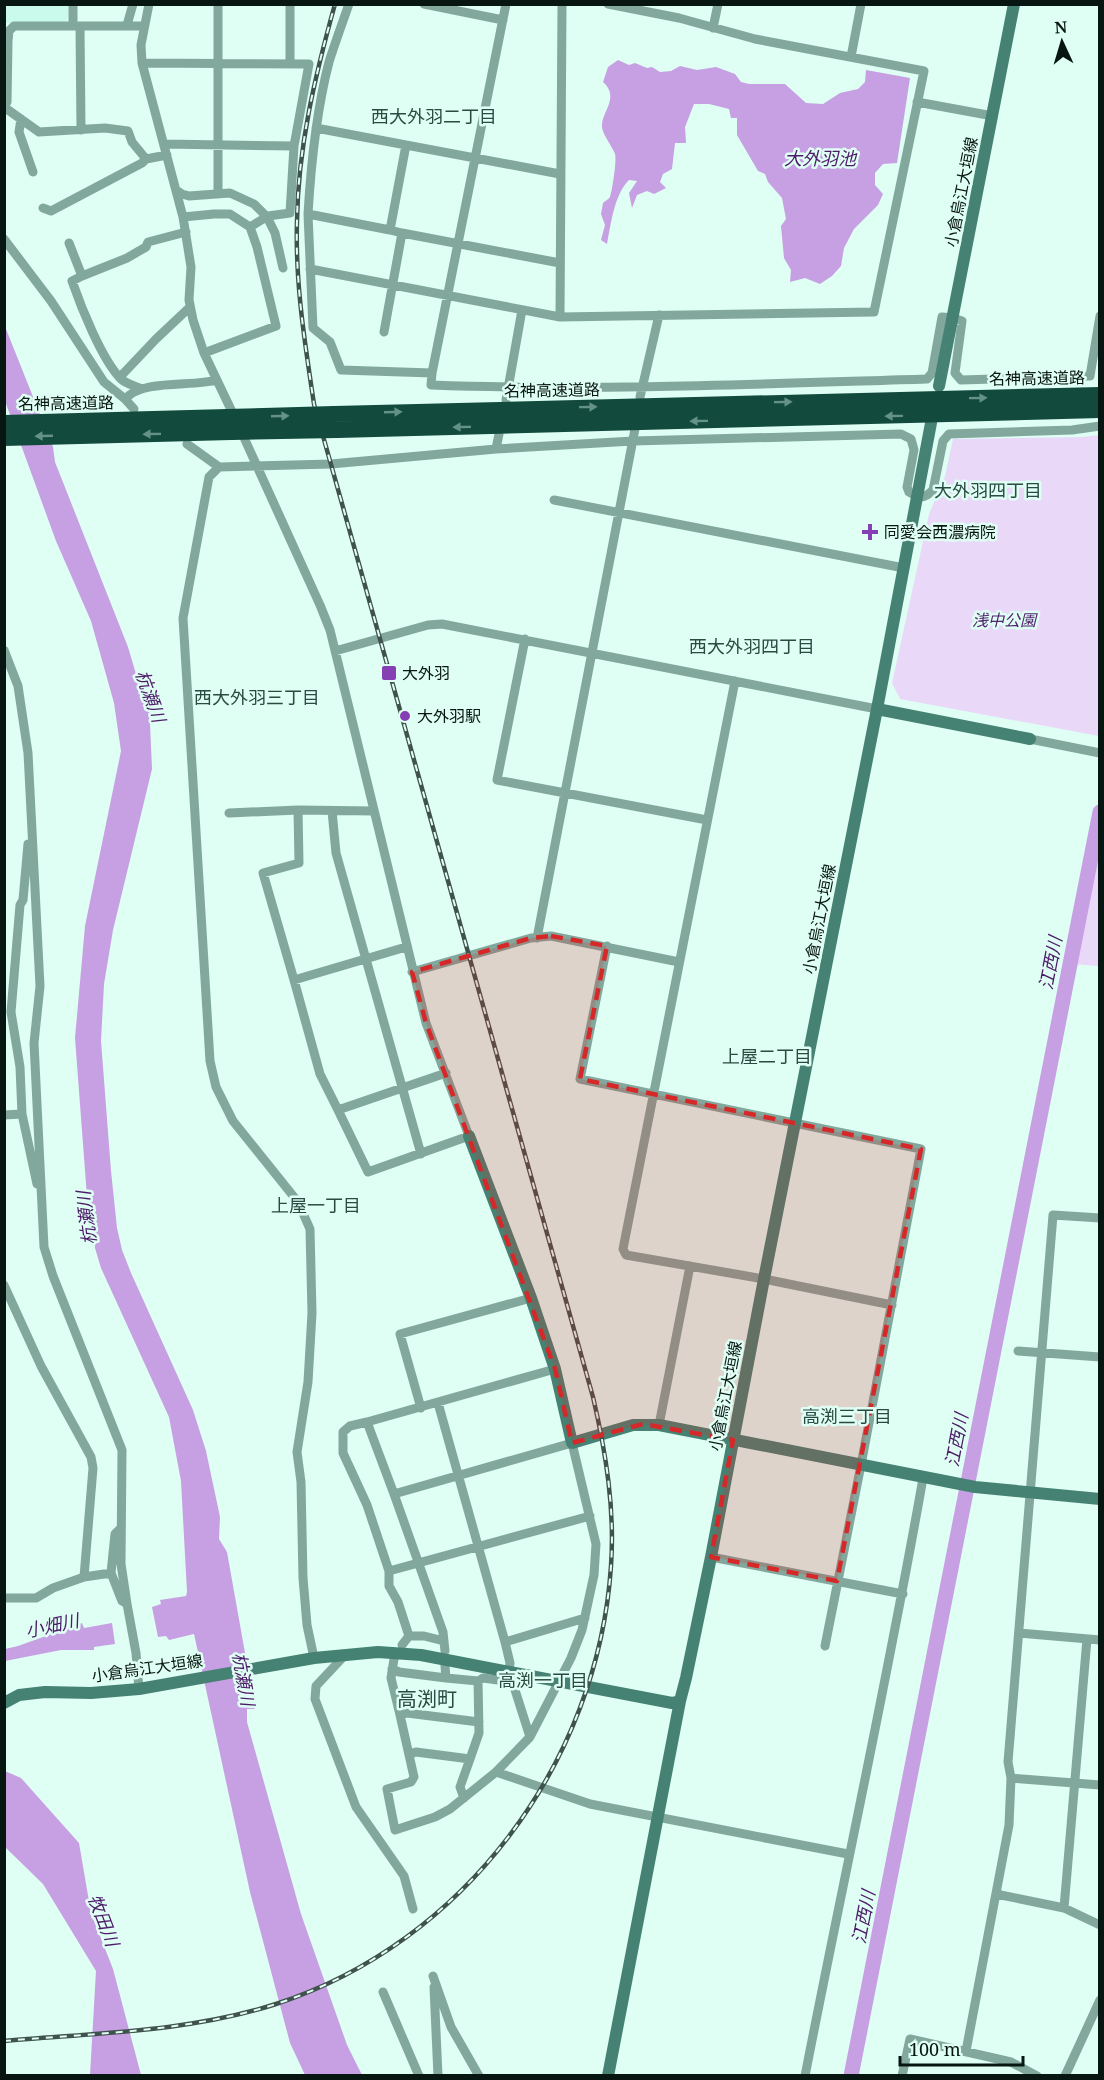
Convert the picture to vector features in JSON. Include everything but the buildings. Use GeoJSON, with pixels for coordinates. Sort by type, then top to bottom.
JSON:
{"type":"FeatureCollection","features":[{"type":"Feature","properties":{"kind":"highway","name":"名神高速道路"},"geometry":{"type":"LineString","coordinates":[[4,423],[83,428],[229,425],[1100,395]]}},
{"type":"Feature","properties":{"kind":"highway","name":"名神高速道路"},"geometry":{"type":"LineString","coordinates":[[336,422],[1100,410]]}},
{"type":"Feature","properties":{"kind":"highway","name":"名神高速道路"},"geometry":{"type":"LineString","coordinates":[[4,438],[83,428]]}},
{"type":"Feature","properties":{"kind":"main road","name":"小倉烏江大垣線"},"geometry":{"type":"LineString","coordinates":[[939,386],[1014,4]]}},
{"type":"Feature","properties":{"kind":"main road","name":"小倉烏江大垣線"},"geometry":{"type":"LineString","coordinates":[[4,1703],[19,1695],[45,1692],[91,1693],[144,1688],[309,1659],[378,1652],[421,1655],[511,1676],[560,1681],[672,1703],[680,1701],[711,1557],[931,423]]}},
{"type":"Feature","properties":{"kind":"main road"},"geometry":{"type":"LineString","coordinates":[[877,709],[1030,739]]}},
{"type":"Feature","properties":{"kind":"main road"},"geometry":{"type":"LineString","coordinates":[[469,1136],[531,1298],[555,1369],[572,1443],[633,1425],[658,1425],[975,1487],[1100,1498]]}},
{"type":"Feature","properties":{"kind":"main road"},"geometry":{"type":"LineString","coordinates":[[608,2076],[680,1701]]}},
{"type":"Feature","properties":{"kind":"street"},"geometry":{"type":"LineString","coordinates":[[73,4],[77,26],[81,130]]}},
{"type":"Feature","properties":{"kind":"street"},"geometry":{"type":"LineString","coordinates":[[127,25],[133,4]]}},
{"type":"Feature","properties":{"kind":"street"},"geometry":{"type":"LineString","coordinates":[[149,4],[144,27],[142,63],[186,232],[191,267],[190,307],[204,353],[320,605],[335,651],[426,1023],[469,1136],[368,1172],[320,1074],[263,873],[299,863],[298,810]]}},
{"type":"Feature","properties":{"kind":"street"},"geometry":{"type":"LineString","coordinates":[[218,4],[218,194]]}},
{"type":"Feature","properties":{"kind":"street"},"geometry":{"type":"LineString","coordinates":[[290,4],[290,64]]}},
{"type":"Feature","properties":{"kind":"street"},"geometry":{"type":"LineString","coordinates":[[349,4],[329,62],[310,163],[308,214],[313,328],[330,342],[341,370],[432,374]]}},
{"type":"Feature","properties":{"kind":"street"},"geometry":{"type":"LineString","coordinates":[[424,4],[503,20]]}},
{"type":"Feature","properties":{"kind":"street"},"geometry":{"type":"LineString","coordinates":[[506,4],[431,385],[642,392],[927,379],[932,373],[942,317],[962,321],[955,373],[961,380],[1090,376],[1100,316]]}},
{"type":"Feature","properties":{"kind":"street"},"geometry":{"type":"LineString","coordinates":[[560,317],[562,4]]}},
{"type":"Feature","properties":{"kind":"street"},"geometry":{"type":"LineString","coordinates":[[310,269],[560,317],[874,312],[924,71],[755,39],[679,18],[608,4]]}},
{"type":"Feature","properties":{"kind":"street"},"geometry":{"type":"LineString","coordinates":[[713,28],[718,4]]}},
{"type":"Feature","properties":{"kind":"street"},"geometry":{"type":"LineString","coordinates":[[851,57],[861,4]]}},
{"type":"Feature","properties":{"kind":"street"},"geometry":{"type":"LineString","coordinates":[[144,27],[127,25],[14,26],[9,31],[6,41],[7,102],[4,107],[39,132],[105,128],[128,131],[132,142],[146,159]]}},
{"type":"Feature","properties":{"kind":"street"},"geometry":{"type":"LineString","coordinates":[[142,63],[309,64],[294,147],[290,213],[267,217],[250,227]]}},
{"type":"Feature","properties":{"kind":"street"},"geometry":{"type":"LineString","coordinates":[[917,102],[993,116]]}},
{"type":"Feature","properties":{"kind":"street"},"geometry":{"type":"LineString","coordinates":[[21,119],[19,132],[33,172]]}},
{"type":"Feature","properties":{"kind":"street"},"geometry":{"type":"LineString","coordinates":[[316,128],[560,174]]}},
{"type":"Feature","properties":{"kind":"street"},"geometry":{"type":"LineString","coordinates":[[164,144],[294,147]]}},
{"type":"Feature","properties":{"kind":"street"},"geometry":{"type":"LineString","coordinates":[[390,230],[406,145]]}},
{"type":"Feature","properties":{"kind":"street"},"geometry":{"type":"LineString","coordinates":[[43,208],[51,211],[146,159],[167,155]]}},
{"type":"Feature","properties":{"kind":"street"},"geometry":{"type":"LineString","coordinates":[[176,189],[189,196],[230,193],[255,204],[267,217],[275,233],[283,268]]}},
{"type":"Feature","properties":{"kind":"street"},"geometry":{"type":"LineString","coordinates":[[182,212],[230,214],[250,227],[258,247],[276,326],[204,353]]}},
{"type":"Feature","properties":{"kind":"street"},"geometry":{"type":"LineString","coordinates":[[308,214],[560,263]]}},
{"type":"Feature","properties":{"kind":"street"},"geometry":{"type":"LineString","coordinates":[[142,389],[122,381],[111,366],[82,309],[72,281],[127,258],[146,247],[148,242],[186,232]]}},
{"type":"Feature","properties":{"kind":"street"},"geometry":{"type":"LineString","coordinates":[[384,332],[402,233]]}},
{"type":"Feature","properties":{"kind":"street"},"geometry":{"type":"LineString","coordinates":[[4,240],[51,301],[104,382],[134,409]]}},
{"type":"Feature","properties":{"kind":"street"},"geometry":{"type":"LineString","coordinates":[[69,243],[82,276]]}},
{"type":"Feature","properties":{"kind":"street"},"geometry":{"type":"LineString","coordinates":[[120,377],[190,307]]}},
{"type":"Feature","properties":{"kind":"street"},"geometry":{"type":"LineString","coordinates":[[506,400],[522,310]]}},
{"type":"Feature","properties":{"kind":"street"},"geometry":{"type":"LineString","coordinates":[[642,392],[659,315]]}},
{"type":"Feature","properties":{"kind":"street"},"geometry":{"type":"LineString","coordinates":[[125,399],[142,389],[217,380]]}},
{"type":"Feature","properties":{"kind":"street"},"geometry":{"type":"LineString","coordinates":[[187,444],[219,467],[340,463],[496,449],[633,441],[901,434],[910,440],[914,450],[909,492],[918,498],[925,498],[933,490],[943,441],[949,434],[1072,430],[1100,426]]}},
{"type":"Feature","properties":{"kind":"street"},"geometry":{"type":"LineString","coordinates":[[537,938],[635,429]]}},
{"type":"Feature","properties":{"kind":"street"},"geometry":{"type":"LineString","coordinates":[[496,449],[499,434]]}},
{"type":"Feature","properties":{"kind":"street"},"geometry":{"type":"LineString","coordinates":[[219,467],[209,477],[183,618],[210,1061],[216,1087],[233,1121],[298,1202],[310,1229],[312,1312],[308,1382],[297,1452],[301,1482],[303,1578],[309,1659]]}},
{"type":"Feature","properties":{"kind":"street"},"geometry":{"type":"LineString","coordinates":[[554,500],[904,568]]}},
{"type":"Feature","properties":{"kind":"street"},"geometry":{"type":"LineString","coordinates":[[335,651],[428,625],[442,624],[877,709]]}},
{"type":"Feature","properties":{"kind":"street"},"geometry":{"type":"LineString","coordinates":[[525,639],[497,780],[707,820]]}},
{"type":"Feature","properties":{"kind":"street"},"geometry":{"type":"LineString","coordinates":[[4,650],[18,686],[28,753],[40,986],[34,1043],[45,1247],[53,1276],[122,1450],[121,1564],[144,1688]]}},
{"type":"Feature","properties":{"kind":"street"},"geometry":{"type":"LineString","coordinates":[[735,681],[623,1249],[626,1255],[892,1305]]}},
{"type":"Feature","properties":{"kind":"street"},"geometry":{"type":"LineString","coordinates":[[1030,739],[1100,753]]}},
{"type":"Feature","properties":{"kind":"street"},"geometry":{"type":"LineString","coordinates":[[229,813],[298,810],[374,811]]}},
{"type":"Feature","properties":{"kind":"street"},"geometry":{"type":"LineString","coordinates":[[332,811],[336,853],[421,1154]]}},
{"type":"Feature","properties":{"kind":"street"},"geometry":{"type":"LineString","coordinates":[[32,837],[27,845],[23,900],[20,905],[8,1012],[20,1067],[22,1114],[37,1185],[43,1195]]}},
{"type":"Feature","properties":{"kind":"street"},"geometry":{"type":"LineString","coordinates":[[412,972],[500,947],[551,936],[679,962]]}},
{"type":"Feature","properties":{"kind":"street"},"geometry":{"type":"LineString","coordinates":[[607,946],[580,1079],[921,1149],[825,1646]]}},
{"type":"Feature","properties":{"kind":"street"},"geometry":{"type":"LineString","coordinates":[[294,980],[406,947]]}},
{"type":"Feature","properties":{"kind":"street"},"geometry":{"type":"LineString","coordinates":[[338,1110],[446,1073]]}},
{"type":"Feature","properties":{"kind":"street"},"geometry":{"type":"LineString","coordinates":[[4,1114],[22,1114]]}},
{"type":"Feature","properties":{"kind":"street"},"geometry":{"type":"LineString","coordinates":[[966,2051],[1009,1825],[1011,1778],[1008,1762],[1053,1215],[1100,1218]]}},
{"type":"Feature","properties":{"kind":"street"},"geometry":{"type":"LineString","coordinates":[[658,1425],[690,1266]]}},
{"type":"Feature","properties":{"kind":"street"},"geometry":{"type":"LineString","coordinates":[[4,1285],[41,1366],[91,1457],[93,1468],[84,1577]]}},
{"type":"Feature","properties":{"kind":"street"},"geometry":{"type":"LineString","coordinates":[[421,1408],[400,1334],[531,1298]]}},
{"type":"Feature","properties":{"kind":"street"},"geometry":{"type":"LineString","coordinates":[[1018,1351],[1100,1357]]}},
{"type":"Feature","properties":{"kind":"street"},"geometry":{"type":"LineString","coordinates":[[409,1636],[398,1602],[389,1586],[389,1571],[367,1505],[343,1453],[343,1432],[350,1426],[555,1369]]}},
{"type":"Feature","properties":{"kind":"street"},"geometry":{"type":"LineString","coordinates":[[438,1403],[505,1642],[511,1676],[530,1737]]}},
{"type":"Feature","properties":{"kind":"street"},"geometry":{"type":"LineString","coordinates":[[367,1422],[443,1632],[445,1646],[424,1636],[409,1636]]}},
{"type":"Feature","properties":{"kind":"street"},"geometry":{"type":"LineString","coordinates":[[394,1494],[572,1443],[596,1544],[594,1575],[578,1639],[560,1681],[530,1737],[496,1772],[450,1809],[435,1817],[395,1830],[387,1789],[411,1782],[414,1777],[391,1678],[393,1664],[399,1672],[446,1678],[478,1681],[483,1678],[511,1676]]}},
{"type":"Feature","properties":{"kind":"street"},"geometry":{"type":"LineString","coordinates":[[805,2076],[848,1854],[877,1727],[927,1478]]}},
{"type":"Feature","properties":{"kind":"street"},"geometry":{"type":"LineString","coordinates":[[389,1571],[590,1516]]}},
{"type":"Feature","properties":{"kind":"street"},"geometry":{"type":"LineString","coordinates":[[121,1528],[115,1534],[111,1573],[122,1601],[128,1604]]}},
{"type":"Feature","properties":{"kind":"street"},"geometry":{"type":"LineString","coordinates":[[711,1557],[903,1594]]}},
{"type":"Feature","properties":{"kind":"street"},"geometry":{"type":"LineString","coordinates":[[4,1598],[36,1599],[53,1588],[84,1577],[111,1573]]}},
{"type":"Feature","properties":{"kind":"street"},"geometry":{"type":"LineString","coordinates":[[505,1642],[585,1618]]}},
{"type":"Feature","properties":{"kind":"street"},"geometry":{"type":"LineString","coordinates":[[1019,1633],[1100,1640]]}},
{"type":"Feature","properties":{"kind":"street"},"geometry":{"type":"LineString","coordinates":[[402,1645],[409,1636]]}},
{"type":"Feature","properties":{"kind":"street"},"geometry":{"type":"LineString","coordinates":[[1064,1908],[1087,1639]]}},
{"type":"Feature","properties":{"kind":"street"},"geometry":{"type":"LineString","coordinates":[[346,1654],[316,1686],[315,1699],[356,1807],[404,1876],[413,1909]]}},
{"type":"Feature","properties":{"kind":"street"},"geometry":{"type":"LineString","coordinates":[[445,1666],[446,1678]]}},
{"type":"Feature","properties":{"kind":"street"},"geometry":{"type":"LineString","coordinates":[[464,1797],[460,1787],[479,1733],[478,1681]]}},
{"type":"Feature","properties":{"kind":"street"},"geometry":{"type":"LineString","coordinates":[[399,1715],[407,1713],[479,1722]]}},
{"type":"Feature","properties":{"kind":"street"},"geometry":{"type":"LineString","coordinates":[[410,1754],[416,1752],[470,1759]]}},
{"type":"Feature","properties":{"kind":"street"},"geometry":{"type":"LineString","coordinates":[[496,1772],[508,1778],[555,1791],[590,1804],[848,1854]]}},
{"type":"Feature","properties":{"kind":"street"},"geometry":{"type":"LineString","coordinates":[[1011,1778],[1100,1785]]}},
{"type":"Feature","properties":{"kind":"street"},"geometry":{"type":"LineString","coordinates":[[996,1894],[1064,1908],[1100,1925]]}},
{"type":"Feature","properties":{"kind":"street"},"geometry":{"type":"LineString","coordinates":[[438,2076],[433,1976],[451,2027],[478,2076]]}},
{"type":"Feature","properties":{"kind":"street"},"geometry":{"type":"LineString","coordinates":[[384,1992],[419,2076]]}},
{"type":"Feature","properties":{"kind":"street"},"geometry":{"type":"LineString","coordinates":[[1065,2076],[1100,2000]]}},
{"type":"Feature","properties":{"kind":"street"},"geometry":{"type":"LineString","coordinates":[[902,2076],[909,2039],[1011,2062],[1037,2076]]}},
{"type":"Feature","properties":{"kind":"highlighted area"},"geometry":{"type":"Polygon","coordinates":[[[551,936],[607,946],[580,1079],[921,1149],[837,1581],[711,1557],[733,1440],[643,1424],[572,1443],[555,1369],[426,1023],[412,972],[531,938],[551,936]]]}},
{"type":"Feature","properties":{"kind":"shaded area"},"geometry":{"type":"Polygon","coordinates":[[[5,5],[68,5],[68,18],[65,22],[5,23],[5,5]]]}},
{"type":"Feature","properties":{"kind":"green space","name":"浅中公園"},"geometry":{"type":"Polygon","coordinates":[[[1099,435],[1099,736],[900,699],[892,683],[929,514],[945,476],[953,439],[1099,435]]]}},
{"type":"Feature","properties":{"kind":"green space"},"geometry":{"type":"Polygon","coordinates":[[[1099,812],[1099,966],[1070,964],[1099,812]]]}},
{"type":"Feature","properties":{"kind":"water","name":"大外羽池"},"geometry":{"type":"Polygon","coordinates":[[[618,60],[629,65],[635,63],[647,68],[652,67],[660,72],[671,71],[680,66],[697,70],[716,67],[735,74],[741,82],[749,84],[785,84],[806,103],[823,104],[840,93],[858,89],[865,82],[866,70],[910,78],[897,163],[883,164],[875,173],[875,185],[883,194],[878,205],[854,229],[844,248],[841,266],[832,276],[820,284],[805,278],[790,282],[791,270],[784,258],[781,226],[786,219],[782,198],[768,182],[765,174],[758,171],[737,135],[737,118],[731,118],[729,109],[709,104],[694,104],[685,127],[686,143],[675,143],[672,169],[663,174],[660,182],[666,188],[654,194],[647,191],[637,195],[632,208],[629,193],[637,181],[629,180],[617,202],[607,244],[601,240],[605,225],[601,214],[603,203],[611,194],[615,157],[602,128],[610,99],[608,88],[603,82],[608,67],[618,60]]]}},
{"type":"Feature","properties":{"kind":"water","name":"杭瀬川"},"geometry":{"type":"Polygon","coordinates":[[[4,324],[53,447],[55,462],[128,647],[144,701],[149,701],[152,769],[113,930],[104,984],[101,1041],[117,1228],[131,1273],[193,1410],[206,1451],[220,1517],[219,1539],[227,1552],[255,1709],[247,1709],[247,1722],[301,1914],[347,2045],[362,2075],[305,2075],[290,2043],[250,1892],[194,1634],[169,1640],[166,1636],[158,1637],[152,1607],[161,1604],[160,1600],[186,1596],[187,1592],[181,1481],[169,1417],[101,1268],[95,1248],[93,1220],[87,1197],[75,1038],[85,926],[121,751],[114,703],[91,621],[56,541],[5,401],[4,324]]]}},
{"type":"Feature","properties":{"kind":"water"},"geometry":{"type":"Polygon","coordinates":[[[82,1623],[84,1628],[112,1623],[115,1644],[94,1647],[94,1650],[61,1650],[5,1661],[5,1649],[82,1623]]]}},
{"type":"Feature","properties":{"kind":"water"},"geometry":{"type":"Polygon","coordinates":[[[5,1771],[21,1778],[79,1843],[91,1913],[113,1969],[141,2075],[90,2075],[96,1971],[43,1884],[5,1847],[5,1771]]]}},
{"type":"Feature","properties":{"kind":"waterway","name":"江西川"},"geometry":{"type":"LineString","coordinates":[[851,2076],[1100,812]]}},
{"type":"Feature","properties":{"kind":"railway"},"geometry":{"type":"LineString","coordinates":[[4,2041],[142,2030],[243,2013],[276,2004],[344,1976],[406,1938],[461,1891],[509,1836],[549,1775],[580,1709],[601,1639],[611,1566],[612,1523],[602,1439],[593,1397],[314,404],[299,290],[298,193],[309,112],[335,4]]}},
{"type":"Feature","properties":{"kind":"place","name":"同愛会西濃病院"},"geometry":{"type":"Point","coordinates":[870,532]}},
{"type":"Feature","properties":{"kind":"place","name":"大外羽"},"geometry":{"type":"Point","coordinates":[389,673]}},
{"type":"Feature","properties":{"kind":"place","name":"大外羽駅"},"geometry":{"type":"Point","coordinates":[405,716]}},
{"type":"Feature","properties":{"kind":"district","name":"西大外羽二丁目"},"geometry":{"type":"Point","coordinates":[434,116]}},
{"type":"Feature","properties":{"kind":"district","name":"大外羽四丁目"},"geometry":{"type":"Point","coordinates":[988,490]}},
{"type":"Feature","properties":{"kind":"district","name":"西大外羽四丁目"},"geometry":{"type":"Point","coordinates":[752,646]}},
{"type":"Feature","properties":{"kind":"district","name":"西大外羽三丁目"},"geometry":{"type":"Point","coordinates":[257,697]}},
{"type":"Feature","properties":{"kind":"district","name":"上屋二丁目"},"geometry":{"type":"Point","coordinates":[767,1056]}},
{"type":"Feature","properties":{"kind":"district","name":"上屋一丁目"},"geometry":{"type":"Point","coordinates":[316,1205]}},
{"type":"Feature","properties":{"kind":"district","name":"高渕三丁目"},"geometry":{"type":"Point","coordinates":[847,1416]}},
{"type":"Feature","properties":{"kind":"district","name":"高渕一丁目"},"geometry":{"type":"Point","coordinates":[543,1680]}},
{"type":"Feature","properties":{"kind":"district","name":"高渕町"},"geometry":{"type":"Point","coordinates":[427,1698]}},
{"type":"Feature","properties":{"kind":"water label","name":"小畑川"},"geometry":{"type":"Point","coordinates":[52,1625]}},
{"type":"Feature","properties":{"kind":"water label","name":"牧田川"},"geometry":{"type":"Point","coordinates":[104,1920]}}]}
